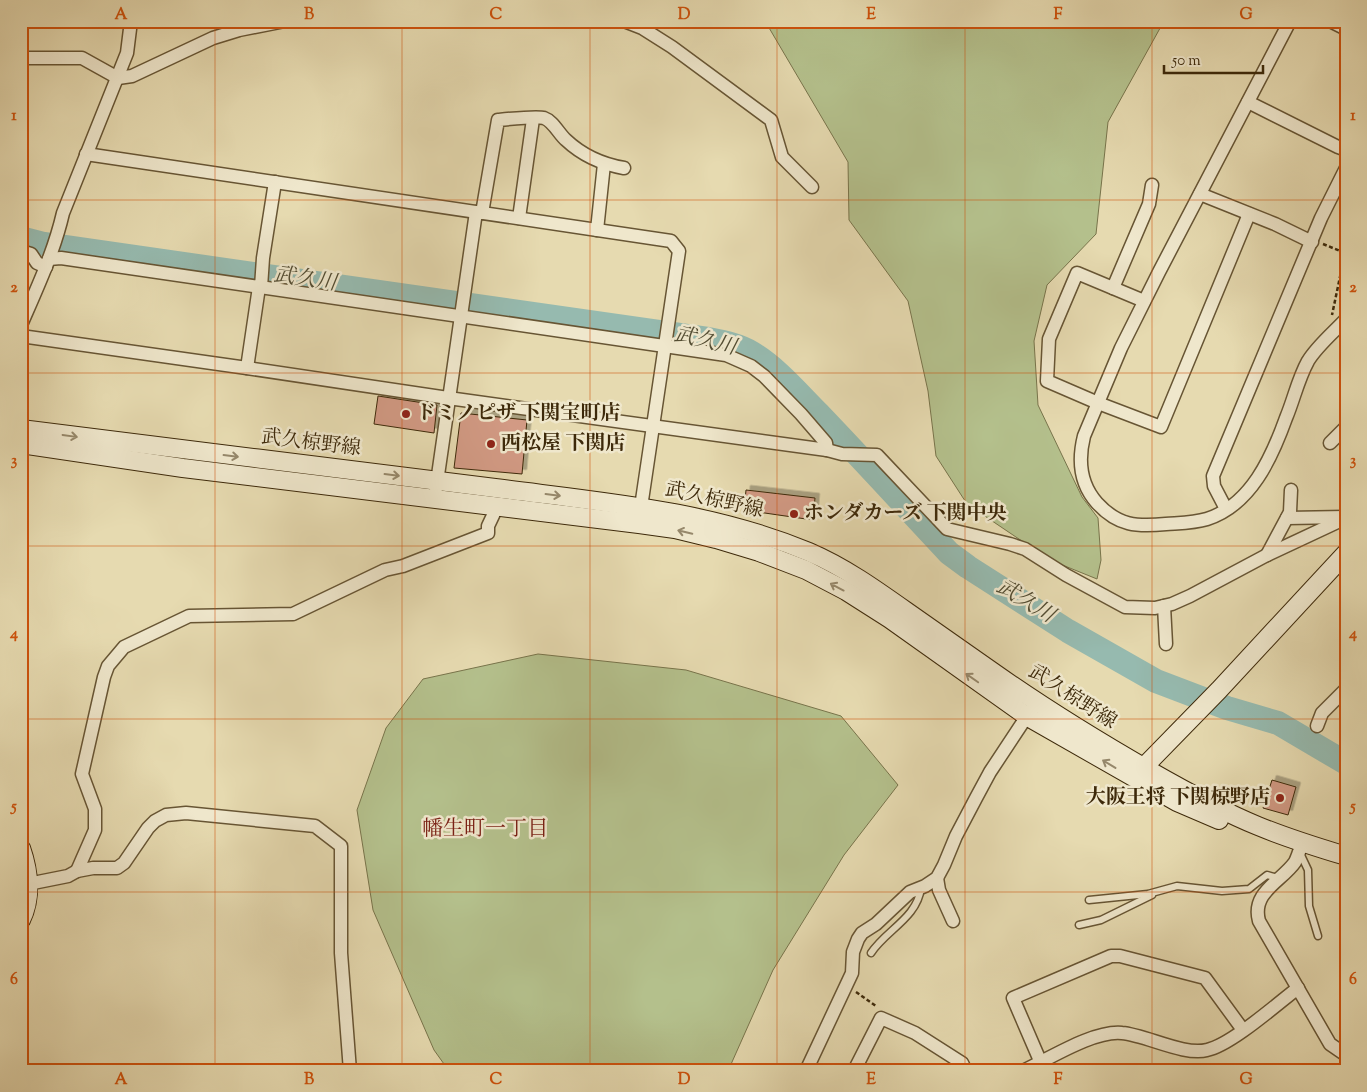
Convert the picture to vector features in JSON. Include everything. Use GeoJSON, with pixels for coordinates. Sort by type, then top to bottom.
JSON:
{"type":"FeatureCollection","features":[{"type":"Feature","properties":{"kind":"main road","name":"武久椋野線"},"geometry":{"type":"LineString","coordinates":[[21,429],[641,507],[677,512],[721,522],[764,535],[811,553],[854,575],[1032,709]]}},
{"type":"Feature","properties":{"kind":"main road","name":"武久椋野線"},"geometry":{"type":"LineString","coordinates":[[21,444],[183,468],[640,524],[676,530],[759,552],[806,570],[846,591],[1032,709],[1138,772],[1176,802],[1251,834],[1301,848],[1346,856]]}},
{"type":"Feature","properties":{"kind":"main road"},"geometry":{"type":"LineString","coordinates":[[1138,772],[1219,690],[1346,553]]}},
{"type":"Feature","properties":{"kind":"main road"},"geometry":{"type":"LineString","coordinates":[[21,848],[25,859],[28,884],[28,897],[21,920]]}},
{"type":"Feature","properties":{"kind":"main road","name":"武久椋野線"},"geometry":{"type":"LineString","coordinates":[[1301,848],[1346,867]]}},
{"type":"Feature","properties":{"kind":"street"},"geometry":{"type":"LineString","coordinates":[[21,325],[49,260],[63,213],[118,78],[127,53],[131,21]]}},
{"type":"Feature","properties":{"kind":"street"},"geometry":{"type":"LineString","coordinates":[[21,58],[82,58],[118,78],[132,76],[213,38],[239,30],[285,21]]}},
{"type":"Feature","properties":{"kind":"street"},"geometry":{"type":"LineString","coordinates":[[624,21],[649,26],[672,47],[771,120],[782,157],[812,187]]}},
{"type":"Feature","properties":{"kind":"street"},"geometry":{"type":"LineString","coordinates":[[1290,21],[1144,301],[1121,348],[1084,436],[1080,450],[1081,472],[1092,498],[1114,519],[1125,523],[1148,526],[1196,521],[1208,518],[1226,509],[1255,483],[1263,470],[1286,418],[1309,360],[1346,319]]}},
{"type":"Feature","properties":{"kind":"street"},"geometry":{"type":"LineString","coordinates":[[1330,21],[1346,29]]}},
{"type":"Feature","properties":{"kind":"street"},"geometry":{"type":"LineString","coordinates":[[1248,102],[1346,150]]}},
{"type":"Feature","properties":{"kind":"street"},"geometry":{"type":"LineString","coordinates":[[519,218],[533,119]]}},
{"type":"Feature","properties":{"kind":"street"},"geometry":{"type":"LineString","coordinates":[[434,498],[464,295],[498,120],[547,119],[577,149],[604,164],[624,168]]}},
{"type":"Feature","properties":{"kind":"street"},"geometry":{"type":"LineString","coordinates":[[86,154],[671,241],[679,251],[641,507]]}},
{"type":"Feature","properties":{"kind":"street"},"geometry":{"type":"LineString","coordinates":[[597,230],[604,164]]}},
{"type":"Feature","properties":{"kind":"street"},"geometry":{"type":"LineString","coordinates":[[1226,509],[1214,486],[1213,476],[1328,202],[1346,168]]}},
{"type":"Feature","properties":{"kind":"street"},"geometry":{"type":"LineString","coordinates":[[247,368],[274,182]]}},
{"type":"Feature","properties":{"kind":"street"},"geometry":{"type":"LineString","coordinates":[[1113,288],[1149,204],[1152,186]]}},
{"type":"Feature","properties":{"kind":"street"},"geometry":{"type":"LineString","coordinates":[[1200,194],[1275,224],[1312,242]]}},
{"type":"Feature","properties":{"kind":"street"},"geometry":{"type":"LineString","coordinates":[[1144,301],[1077,273],[1049,339],[1047,381],[1161,427],[1249,214]]}},
{"type":"Feature","properties":{"kind":"street"},"geometry":{"type":"LineString","coordinates":[[21,251],[30,254],[37,263],[61,258],[665,343],[726,355],[751,366],[764,376],[826,443],[827,450]]}},
{"type":"Feature","properties":{"kind":"street"},"geometry":{"type":"LineString","coordinates":[[21,336],[448,398],[827,450],[842,454],[876,456],[947,529],[1025,549],[1125,607],[1164,606],[1190,596],[1267,555],[1346,518]]}},
{"type":"Feature","properties":{"kind":"street"},"geometry":{"type":"LineString","coordinates":[[1330,443],[1346,427]]}},
{"type":"Feature","properties":{"kind":"street"},"geometry":{"type":"LineString","coordinates":[[1267,555],[1290,512],[1291,490]]}},
{"type":"Feature","properties":{"kind":"street"},"geometry":{"type":"LineString","coordinates":[[77,871],[95,830],[96,819],[95,809],[82,774],[104,677],[108,666],[124,647],[189,616],[293,614],[385,570],[403,566],[488,533],[488,526],[496,507]]}},
{"type":"Feature","properties":{"kind":"street"},"geometry":{"type":"LineString","coordinates":[[1287,518],[1346,518]]}},
{"type":"Feature","properties":{"kind":"street"},"geometry":{"type":"LineString","coordinates":[[1164,606],[1166,644]]}},
{"type":"Feature","properties":{"kind":"street"},"geometry":{"type":"LineString","coordinates":[[1317,726],[1322,713],[1346,689]]}},
{"type":"Feature","properties":{"kind":"street"},"geometry":{"type":"LineString","coordinates":[[806,1071],[852,973],[853,952],[862,933],[876,924],[910,892],[937,878],[956,836],[990,772],[1032,709]]}},
{"type":"Feature","properties":{"kind":"street"},"geometry":{"type":"LineString","coordinates":[[28,884],[68,876],[77,871],[93,868],[117,868],[124,863],[148,828],[166,815],[186,813],[315,826],[341,846],[341,954],[350,1071]]}},
{"type":"Feature","properties":{"kind":"street"},"geometry":{"type":"LineString","coordinates":[[1301,848],[1294,862],[1264,892],[1257,915],[1330,1044],[1346,1055]]}},
{"type":"Feature","properties":{"kind":"street"},"geometry":{"type":"LineString","coordinates":[[937,878],[939,890],[953,921]]}},
{"type":"Feature","properties":{"kind":"street"},"geometry":{"type":"LineString","coordinates":[[1041,1063],[1013,998],[1111,956],[1120,956],[1205,978],[1243,1030]]}},
{"type":"Feature","properties":{"kind":"street"},"geometry":{"type":"LineString","coordinates":[[1023,1071],[1090,1039],[1112,1033],[1131,1034],[1188,1050],[1205,1051],[1215,1048],[1243,1030],[1298,988]]}},
{"type":"Feature","properties":{"kind":"street"},"geometry":{"type":"LineString","coordinates":[[854,1071],[881,1018],[915,1033],[962,1063],[966,1071]]}},
{"type":"Feature","properties":{"kind":"lane"},"geometry":{"type":"LineString","coordinates":[[1301,848],[1308,870],[1309,906],[1318,936]]}},
{"type":"Feature","properties":{"kind":"lane"},"geometry":{"type":"LineString","coordinates":[[1079,925],[1101,920],[1158,892],[1177,886],[1222,891],[1249,889],[1267,875],[1278,878]]}},
{"type":"Feature","properties":{"kind":"lane"},"geometry":{"type":"LineString","coordinates":[[871,953],[877,944],[901,924],[911,912],[918,901],[921,887]]}},
{"type":"Feature","properties":{"kind":"lane"},"geometry":{"type":"LineString","coordinates":[[1089,900],[1158,892]]}},
{"type":"Feature","properties":{"kind":"path"},"geometry":{"type":"LineString","coordinates":[[1312,242],[1324,244],[1345,253],[1332,314],[1328,320]]}},
{"type":"Feature","properties":{"kind":"path"},"geometry":{"type":"LineString","coordinates":[[847,985],[878,1008],[881,1018]]}},
{"type":"Feature","properties":{"kind":"green space"},"geometry":{"type":"Polygon","coordinates":[[[765,21],[1164,21],[1108,122],[1096,234],[1047,285],[1034,341],[1038,405],[1082,497],[1098,518],[1101,560],[1097,579],[1050,560],[967,504],[936,456],[928,391],[908,301],[849,220],[848,162],[765,21]]]}},
{"type":"Feature","properties":{"kind":"green space"},"geometry":{"type":"Polygon","coordinates":[[[538,654],[686,670],[841,716],[898,785],[844,855],[773,970],[728,1071],[449,1071],[434,1050],[373,910],[357,810],[386,728],[423,679],[538,654]]]}},
{"type":"Feature","properties":{"kind":"building","name":"ドミノピザ 下関宝町店"},"geometry":{"type":"Polygon","coordinates":[[[378,396],[437,405],[434,433],[374,424],[378,396]]]}},
{"type":"Feature","properties":{"kind":"building","name":"西松屋 下関店"},"geometry":{"type":"Polygon","coordinates":[[[461,413],[527,420],[522,474],[454,468],[461,413]]]}},
{"type":"Feature","properties":{"kind":"building","name":"ホンダカーズ 下関中央"},"geometry":{"type":"Polygon","coordinates":[[[746,490],[815,498],[813,520],[744,510],[746,490]]]}},
{"type":"Feature","properties":{"kind":"building","name":"大阪王将 下関椋野店"},"geometry":{"type":"Polygon","coordinates":[[[1272,780],[1296,787],[1288,815],[1263,808],[1272,780]]]}},
{"type":"Feature","properties":{"kind":"waterway","name":"武久川"},"geometry":{"type":"LineString","coordinates":[[21,238],[44,244],[708,339],[742,348],[761,359],[787,381],[949,553],[968,567],[1068,631],[1156,681],[1227,708],[1278,723],[1346,763]]}},
{"type":"Feature","properties":{"kind":"place","name":"ドミノピザ 下関宝町店"},"geometry":{"type":"Point","coordinates":[406,414]}},
{"type":"Feature","properties":{"kind":"place","name":"西松屋 下関店"},"geometry":{"type":"Point","coordinates":[491,444]}},
{"type":"Feature","properties":{"kind":"place","name":"ホンダカーズ 下関中央"},"geometry":{"type":"Point","coordinates":[794,514]}},
{"type":"Feature","properties":{"kind":"place","name":"大阪王将 下関椋野店"},"geometry":{"type":"Point","coordinates":[1280,798]}},
{"type":"Feature","properties":{"kind":"district","name":"幡生町一丁目"},"geometry":{"type":"Point","coordinates":[485,830]}}]}
